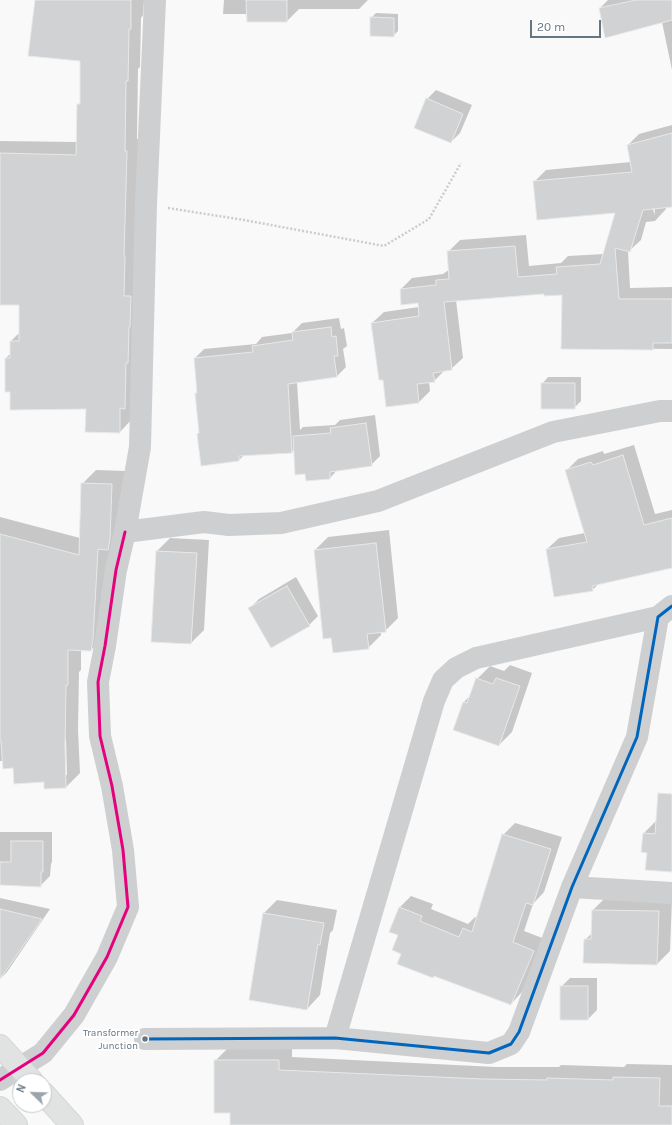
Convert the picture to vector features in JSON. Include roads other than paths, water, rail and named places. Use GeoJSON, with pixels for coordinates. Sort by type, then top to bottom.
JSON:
{"type":"FeatureCollection","features":[{"type":"Feature","properties":{"kind":"main road"},"geometry":{"type":"LineString","coordinates":[[0,1046],[25,1073]]}},
{"type":"Feature","properties":{"kind":"main road"},"geometry":{"type":"LineString","coordinates":[[52,1103],[72,1125]]}},
{"type":"Feature","properties":{"kind":"main road"},"geometry":{"type":"LineString","coordinates":[[0,1108],[16,1125]]}},
{"type":"Feature","properties":{"kind":"street"},"geometry":{"type":"LineString","coordinates":[[27,1073],[74,1015],[107,957],[128,907],[123,850],[112,786],[100,736],[98,682],[116,570],[125,532],[140,447],[146,204],[155,0]]}},
{"type":"Feature","properties":{"kind":"street"},"geometry":{"type":"LineString","coordinates":[[125,532],[204,522],[229,525],[281,523],[378,501],[553,432],[672,411]]}},
{"type":"Feature","properties":{"kind":"street"},"geometry":{"type":"LineString","coordinates":[[145,1039],[335,1038],[489,1053],[511,1044],[519,1032],[572,887],[637,737],[665,611],[476,658],[456,668],[443,680],[434,701],[335,1038]]}},
{"type":"Feature","properties":{"kind":"street"},"geometry":{"type":"LineString","coordinates":[[572,887],[672,893]]}},
{"type":"Feature","properties":{"kind":"street"},"geometry":{"type":"LineString","coordinates":[[0,1080],[12,1077]]}},
{"type":"Feature","properties":{"kind":"place","name":"Transformer Junction"},"geometry":{"type":"Point","coordinates":[145,1039]}}]}
